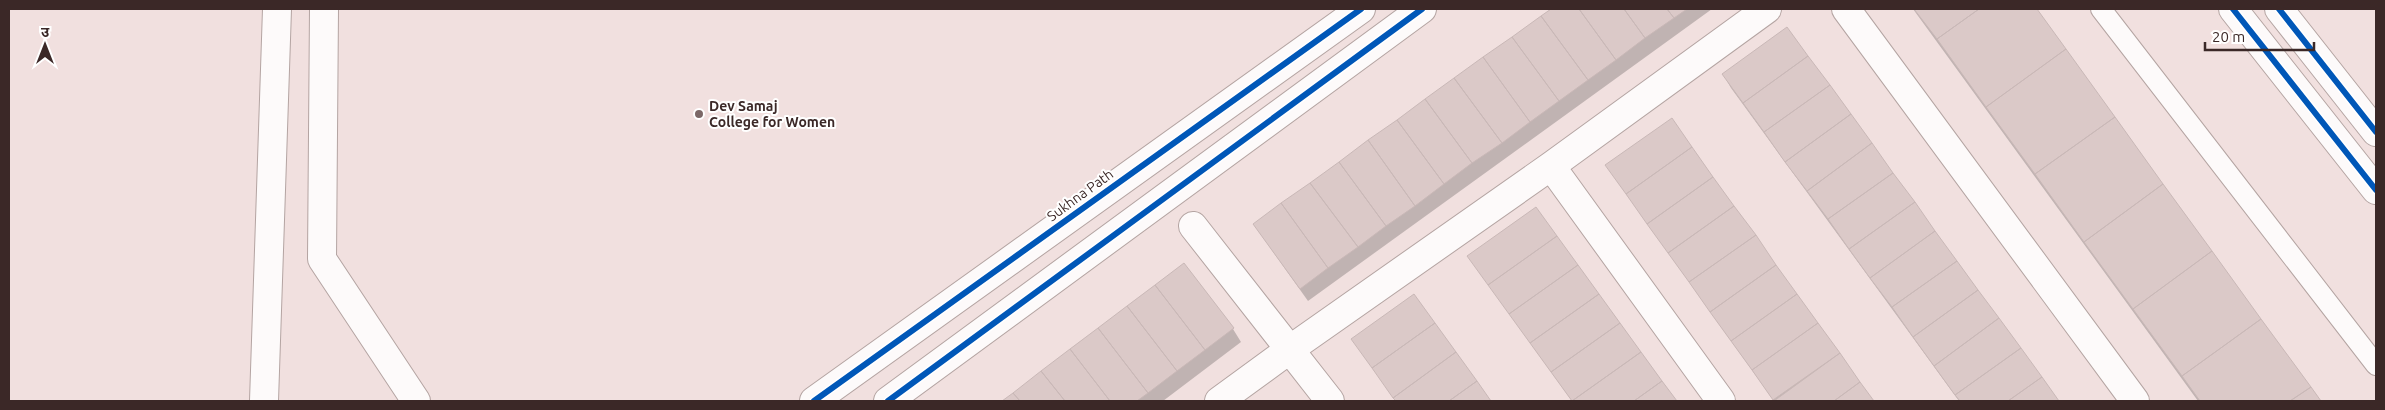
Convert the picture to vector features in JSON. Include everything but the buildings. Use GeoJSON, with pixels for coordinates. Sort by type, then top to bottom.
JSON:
{"type":"FeatureCollection","features":[{"type":"Feature","properties":{"kind":"street"},"geometry":{"type":"LineString","coordinates":[[264,401],[277,9]]}},
{"type":"Feature","properties":{"kind":"street"},"geometry":{"type":"LineString","coordinates":[[324,9],[322,259],[416,401]]}},
{"type":"Feature","properties":{"kind":"street","name":"Sukhna Path"},"geometry":{"type":"LineString","coordinates":[[814,401],[1361,9]]}},
{"type":"Feature","properties":{"kind":"street"},"geometry":{"type":"LineString","coordinates":[[888,401],[1422,9]]}},
{"type":"Feature","properties":{"kind":"street"},"geometry":{"type":"LineString","coordinates":[[1219,401],[1551,166],[1767,9]]}},
{"type":"Feature","properties":{"kind":"street"},"geometry":{"type":"LineString","coordinates":[[1846,9],[2135,401]]}},
{"type":"Feature","properties":{"kind":"street"},"geometry":{"type":"LineString","coordinates":[[2232,9],[2376,190]]}},
{"type":"Feature","properties":{"kind":"street"},"geometry":{"type":"LineString","coordinates":[[2279,9],[2376,132]]}},
{"type":"Feature","properties":{"kind":"street"},"geometry":{"type":"LineString","coordinates":[[1551,166],[1721,401]]}},
{"type":"Feature","properties":{"kind":"street"},"geometry":{"type":"LineString","coordinates":[[1193,226],[1330,401]]}},
{"type":"Feature","properties":{"kind":"lane"},"geometry":{"type":"LineString","coordinates":[[2101,9],[2376,365]]}},
{"type":"Feature","properties":{"kind":"cycle path"},"geometry":{"type":"LineString","coordinates":[[814,401],[1361,9]]}},
{"type":"Feature","properties":{"kind":"cycle path"},"geometry":{"type":"LineString","coordinates":[[888,401],[1422,9]]}},
{"type":"Feature","properties":{"kind":"cycle path"},"geometry":{"type":"LineString","coordinates":[[2233,9],[2376,190]]}},
{"type":"Feature","properties":{"kind":"cycle path"},"geometry":{"type":"LineString","coordinates":[[2279,9],[2376,132]]}},
{"type":"Feature","properties":{"kind":"place","name":"Dev Samaj College for Women"},"geometry":{"type":"Point","coordinates":[699,114]}}]}
